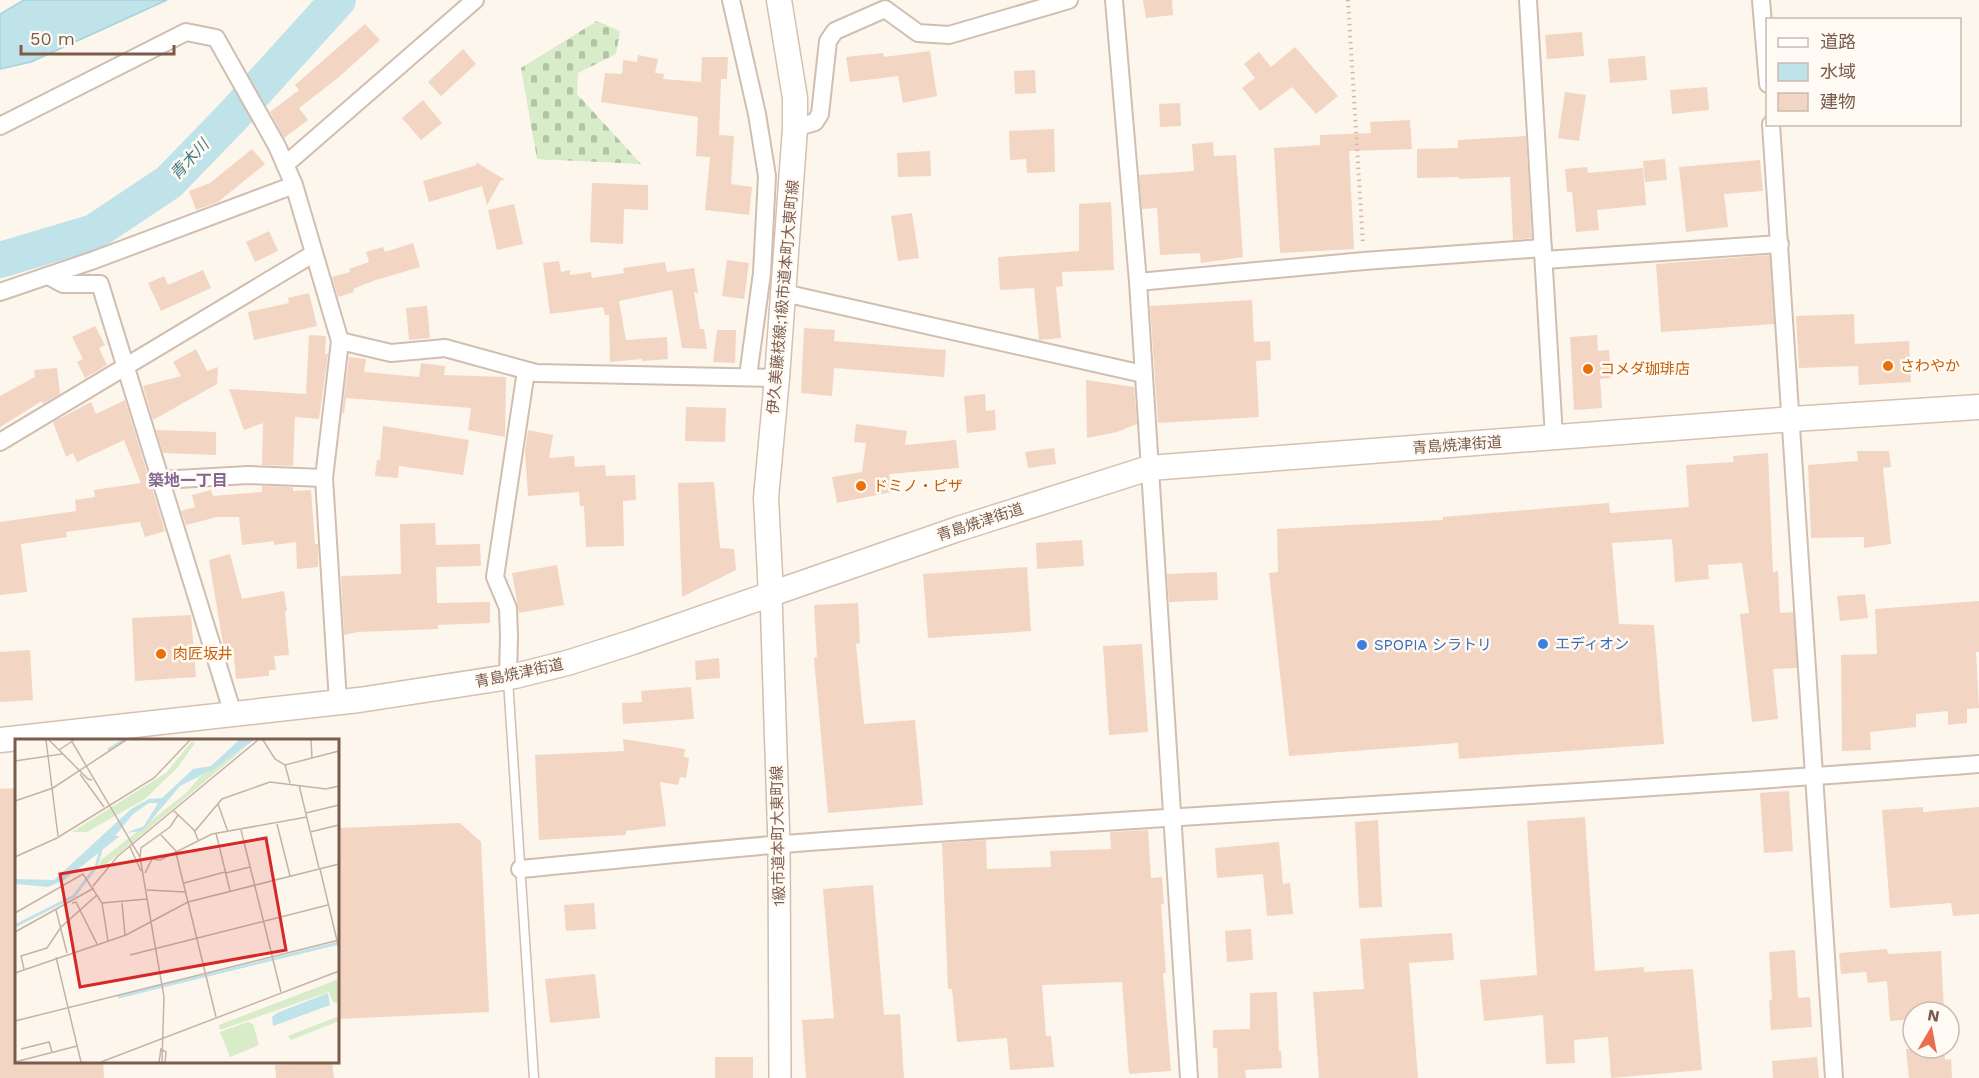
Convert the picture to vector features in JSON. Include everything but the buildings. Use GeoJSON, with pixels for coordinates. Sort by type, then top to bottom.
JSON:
{"type":"FeatureCollection","features":[{"type":"Feature","properties":{"kind":"main road","name":"伊久美藤枝線;1級市道本町大東町線"},"geometry":{"type":"LineString","coordinates":[[771,595],[766,498],[784,293],[795,128],[795,98],[779,0]]}},
{"type":"Feature","properties":{"kind":"main road","name":"青島焼津街道"},"geometry":{"type":"LineString","coordinates":[[0,740],[338,702],[508,677],[567,663],[771,595],[958,529],[1149,468],[1979,407]]}},
{"type":"Feature","properties":{"kind":"street"},"geometry":{"type":"LineString","coordinates":[[285,165],[475,0]]}},
{"type":"Feature","properties":{"kind":"street"},"geometry":{"type":"LineString","coordinates":[[731,0],[757,114],[767,176],[762,273],[748,376]]}},
{"type":"Feature","properties":{"kind":"street"},"geometry":{"type":"LineString","coordinates":[[795,128],[815,122],[820,114],[828,40],[835,31],[885,9],[918,33],[949,35],[1069,0]]}},
{"type":"Feature","properties":{"kind":"street"},"geometry":{"type":"LineString","coordinates":[[1114,0],[1138,282],[1190,1078]]}},
{"type":"Feature","properties":{"kind":"street"},"geometry":{"type":"LineString","coordinates":[[1528,0],[1554,437]]}},
{"type":"Feature","properties":{"kind":"street"},"geometry":{"type":"LineString","coordinates":[[1761,0],[1766,70]]}},
{"type":"Feature","properties":{"kind":"street"},"geometry":{"type":"LineString","coordinates":[[0,126],[186,32],[216,38],[255,106],[294,185],[340,342],[324,478],[338,702]]}},
{"type":"Feature","properties":{"kind":"street"},"geometry":{"type":"LineString","coordinates":[[1771,126],[1794,419],[1834,1078]]}},
{"type":"Feature","properties":{"kind":"street"},"geometry":{"type":"LineString","coordinates":[[0,292],[294,185]]}},
{"type":"Feature","properties":{"kind":"street"},"geometry":{"type":"LineString","coordinates":[[1138,282],[1364,261],[1780,244]]}},
{"type":"Feature","properties":{"kind":"street"},"geometry":{"type":"LineString","coordinates":[[0,442],[313,254]]}},
{"type":"Feature","properties":{"kind":"street"},"geometry":{"type":"LineString","coordinates":[[48,276],[63,284],[100,284],[233,714]]}},
{"type":"Feature","properties":{"kind":"street"},"geometry":{"type":"LineString","coordinates":[[784,293],[1143,374]]}},
{"type":"Feature","properties":{"kind":"street"},"geometry":{"type":"LineString","coordinates":[[340,342],[391,352],[445,348],[536,373],[777,378]]}},
{"type":"Feature","properties":{"kind":"street"},"geometry":{"type":"LineString","coordinates":[[508,677],[508,608],[495,577],[526,370]]}},
{"type":"Feature","properties":{"kind":"street"},"geometry":{"type":"LineString","coordinates":[[160,480],[248,475],[324,478]]}},
{"type":"Feature","properties":{"kind":"street","name":"1級市道本町大東町線"},"geometry":{"type":"LineString","coordinates":[[771,595],[779,844],[780,1078]]}},
{"type":"Feature","properties":{"kind":"street"},"geometry":{"type":"LineString","coordinates":[[520,869],[779,844],[1979,765]]}},
{"type":"Feature","properties":{"kind":"lane"},"geometry":{"type":"LineString","coordinates":[[508,677],[534,1078]]}},
{"type":"Feature","properties":{"kind":"path"},"geometry":{"type":"LineString","coordinates":[[1348,0],[1364,261]]}},
{"type":"Feature","properties":{"kind":"green space"},"geometry":{"type":"Polygon","coordinates":[[[597,21],[620,31],[616,54],[578,73],[577,94],[641,164],[537,159],[521,68],[597,21]]]}},
{"type":"Feature","properties":{"kind":"water"},"geometry":{"type":"Polygon","coordinates":[[[24,0],[167,0],[31,62],[0,69],[0,14],[24,0]]]}},
{"type":"Feature","properties":{"kind":"waterway","name":"青木川"},"geometry":{"type":"LineString","coordinates":[[0,260],[94,232],[169,182],[232,117],[338,0]]}},
{"type":"Feature","properties":{"kind":"place","name":"さわやか"},"geometry":{"type":"Point","coordinates":[1888,366]}},
{"type":"Feature","properties":{"kind":"place","name":"コメダ珈琲店"},"geometry":{"type":"Point","coordinates":[1588,369]}},
{"type":"Feature","properties":{"kind":"place","name":"ドミノ・ピザ"},"geometry":{"type":"Point","coordinates":[861,486]}},
{"type":"Feature","properties":{"kind":"place","name":"エディオン"},"geometry":{"type":"Point","coordinates":[1543,644]}},
{"type":"Feature","properties":{"kind":"place","name":"SPOPIA シラトリ"},"geometry":{"type":"Point","coordinates":[1362,645]}},
{"type":"Feature","properties":{"kind":"place","name":"肉匠坂井"},"geometry":{"type":"Point","coordinates":[161,654]}},
{"type":"Feature","properties":{"kind":"district","name":"築地一丁目"},"geometry":{"type":"Point","coordinates":[188,480]}}]}
